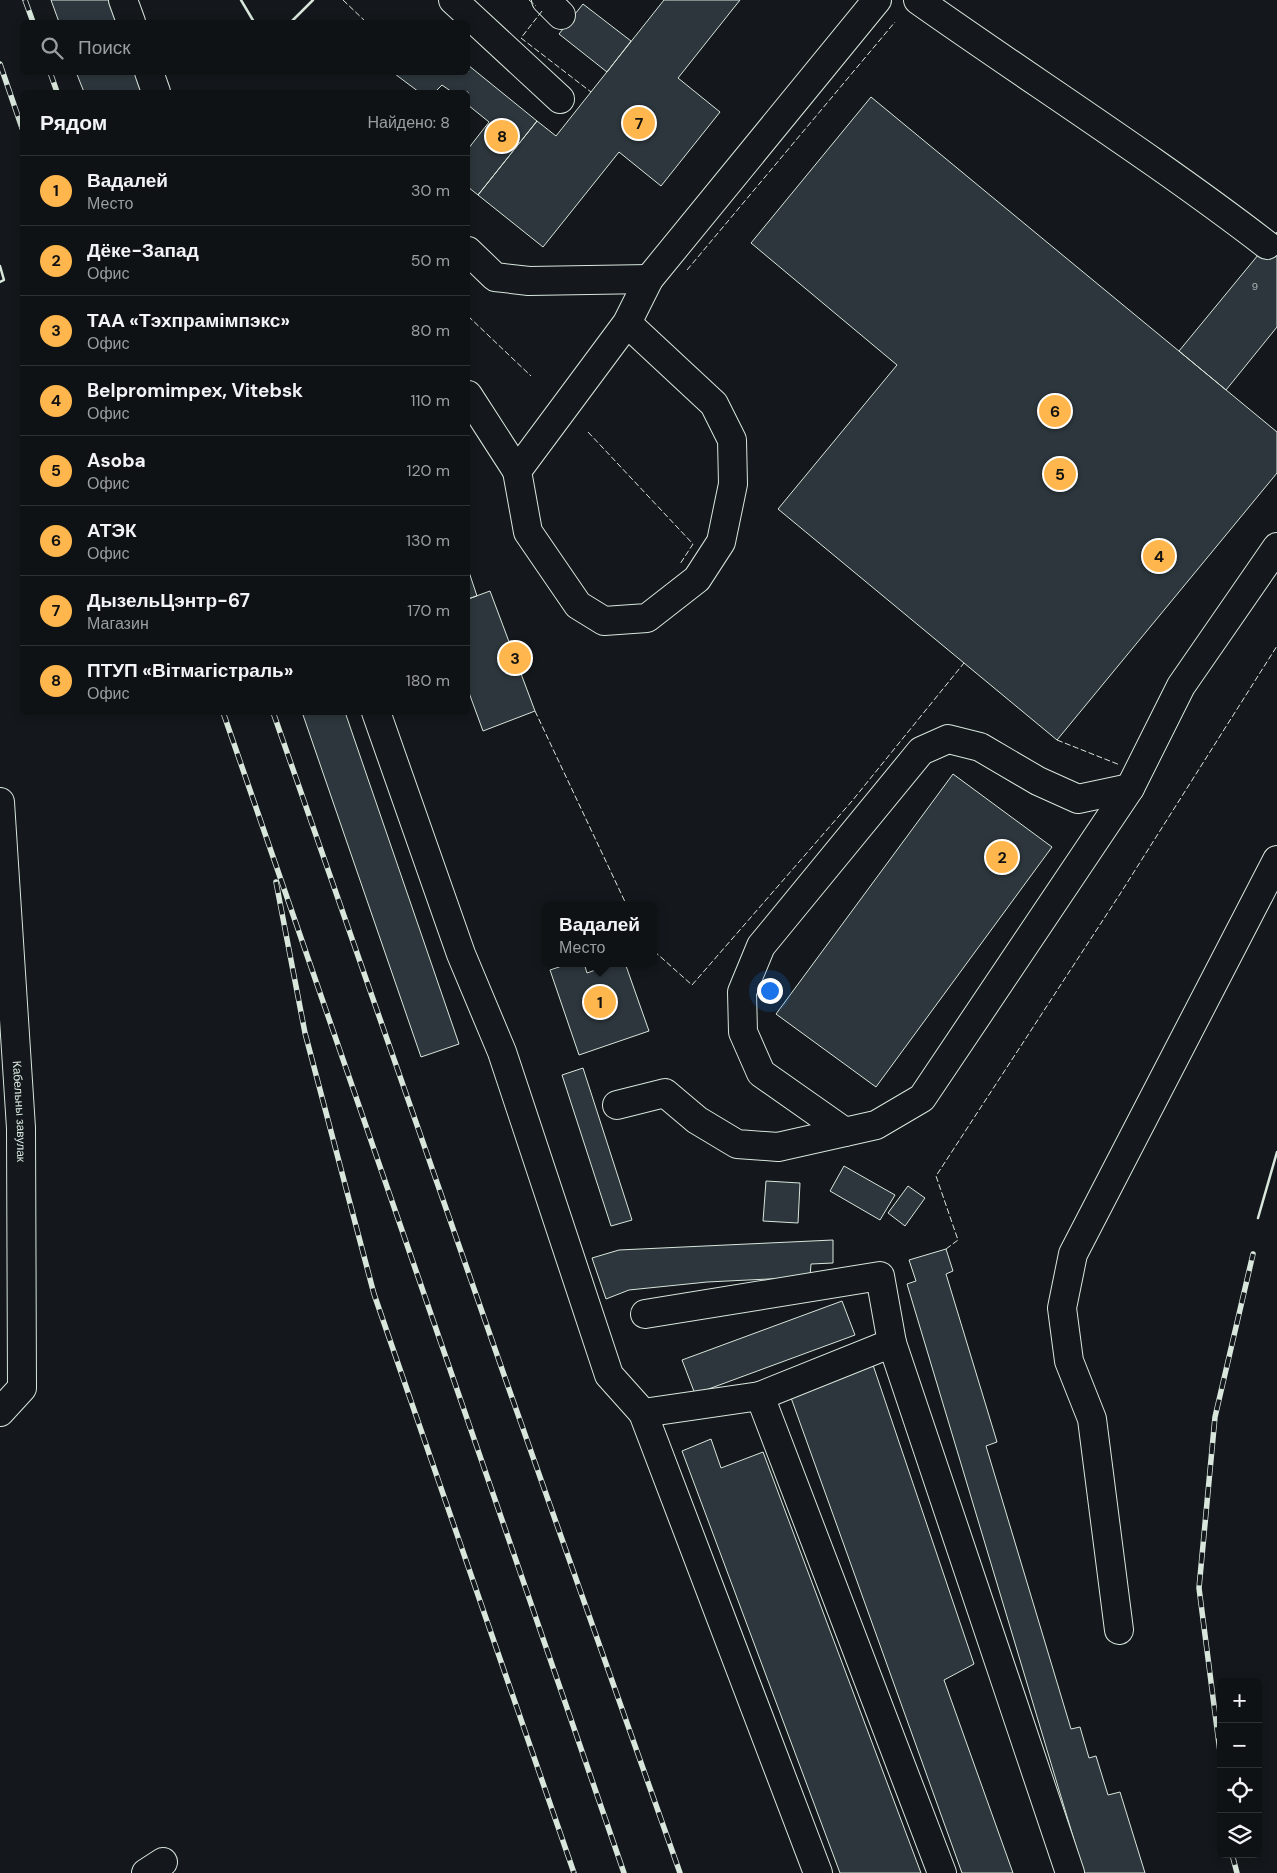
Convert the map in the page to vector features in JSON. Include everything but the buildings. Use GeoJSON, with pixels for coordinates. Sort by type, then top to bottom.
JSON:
{"type":"FeatureCollection","features":[{"type":"Feature","properties":{"kind":"street"},"geometry":{"type":"LineString","coordinates":[[123,0],[130,20]]}},
{"type":"Feature","properties":{"kind":"street"},"geometry":{"type":"LineString","coordinates":[[453,0],[560,99]]}},
{"type":"Feature","properties":{"kind":"street"},"geometry":{"type":"LineString","coordinates":[[517,471],[627,324],[649,279],[877,0]]}},
{"type":"Feature","properties":{"kind":"street"},"geometry":{"type":"LineString","coordinates":[[918,0],[1007,63],[1209,200],[1267,244]]}},
{"type":"Feature","properties":{"kind":"street"},"geometry":{"type":"LineString","coordinates":[[150,75],[155,90]]}},
{"type":"Feature","properties":{"kind":"street"},"geometry":{"type":"LineString","coordinates":[[470,253],[495,278],[529,281],[649,279]]}},
{"type":"Feature","properties":{"kind":"street"},"geometry":{"type":"LineString","coordinates":[[470,398],[517,471],[528,532],[578,606],[604,621],[647,618],[697,579],[721,542],[733,484],[732,440],[714,404],[627,324]]}},
{"type":"Feature","properties":{"kind":"street"},"geometry":{"type":"LineString","coordinates":[[617,1105],[666,1092],[697,1120],[737,1144],[778,1147],[876,1125],[922,1098],[1130,788],[1182,686],[1277,547]]}},
{"type":"Feature","properties":{"kind":"street"},"geometry":{"type":"LineString","coordinates":[[377,715],[461,954],[502,1052],[609,1375],[642,1414],[818,1873]]}},
{"type":"Feature","properties":{"kind":"street"},"geometry":{"type":"LineString","coordinates":[[845,1132],[762,1073],[743,1032],[742,992],[762,946],[921,751],[948,739],[980,747],[1038,782],[1078,799],[1130,788]]}},
{"type":"Feature","properties":{"kind":"street","name":"Кабельны завулак"},"geometry":{"type":"LineString","coordinates":[[0,802],[10,1128],[22,1388],[0,1412]]}},
{"type":"Feature","properties":{"kind":"street"},"geometry":{"type":"LineString","coordinates":[[1119,1630],[1092,1419],[1069,1361],[1064,1326],[1062,1308],[1071,1263],[1073,1254],[1277,860]]}},
{"type":"Feature","properties":{"kind":"street"},"geometry":{"type":"LineString","coordinates":[[645,1314],[880,1276],[892,1343],[1070,1873]]}},
{"type":"Feature","properties":{"kind":"street"},"geometry":{"type":"LineString","coordinates":[[642,1414],[760,1396],[892,1343]]}},
{"type":"Feature","properties":{"kind":"street"},"geometry":{"type":"LineString","coordinates":[[760,1396],[942,1873]]}},
{"type":"Feature","properties":{"kind":"railway"},"geometry":{"type":"LineString","coordinates":[[25,0],[32,20]]}},
{"type":"Feature","properties":{"kind":"railway"},"geometry":{"type":"LineString","coordinates":[[0,64],[20,122]]}},
{"type":"Feature","properties":{"kind":"railway"},"geometry":{"type":"LineString","coordinates":[[51,75],[56,90]]}},
{"type":"Feature","properties":{"kind":"railway"},"geometry":{"type":"LineString","coordinates":[[224,715],[624,1873]]}},
{"type":"Feature","properties":{"kind":"railway"},"geometry":{"type":"LineString","coordinates":[[274,715],[680,1873]]}},
{"type":"Feature","properties":{"kind":"railway"},"geometry":{"type":"LineString","coordinates":[[276,882],[305,1033],[374,1294],[574,1873]]}},
{"type":"Feature","properties":{"kind":"railway"},"geometry":{"type":"LineString","coordinates":[[1217,1729],[1199,1588],[1215,1417],[1253,1254]]}},
{"type":"Feature","properties":{"kind":"railway"},"geometry":{"type":"LineString","coordinates":[[1233,1858],[1237,1873]]}},
{"type":"Feature","properties":{"kind":"fence"},"geometry":{"type":"LineString","coordinates":[[343,0],[364,20]]}},
{"type":"Feature","properties":{"kind":"fence"},"geometry":{"type":"LineString","coordinates":[[529,0],[536,6]]}},
{"type":"Feature","properties":{"kind":"fence"},"geometry":{"type":"LineString","coordinates":[[542,11],[521,38],[591,92]]}},
{"type":"Feature","properties":{"kind":"fence"},"geometry":{"type":"LineString","coordinates":[[687,270],[895,22]]}},
{"type":"Feature","properties":{"kind":"fence"},"geometry":{"type":"LineString","coordinates":[[470,318],[531,376]]}},
{"type":"Feature","properties":{"kind":"fence"},"geometry":{"type":"LineString","coordinates":[[588,432],[693,544],[680,564]]}},
{"type":"Feature","properties":{"kind":"fence"},"geometry":{"type":"LineString","coordinates":[[946,1249],[958,1240],[936,1176],[1120,894],[1277,646]]}},
{"type":"Feature","properties":{"kind":"fence"},"geometry":{"type":"LineString","coordinates":[[657,954],[692,985],[852,801],[964,663]]}},
{"type":"Feature","properties":{"kind":"fence"},"geometry":{"type":"LineString","coordinates":[[535,711],[625,902]]}},
{"type":"Feature","properties":{"kind":"fence"},"geometry":{"type":"LineString","coordinates":[[1057,740],[1120,765]]}},
{"type":"Feature","properties":{"kind":"wall"},"geometry":{"type":"LineString","coordinates":[[241,0],[253,20]]}},
{"type":"Feature","properties":{"kind":"wall"},"geometry":{"type":"LineString","coordinates":[[293,20],[313,0]]}},
{"type":"Feature","properties":{"kind":"wall"},"geometry":{"type":"LineString","coordinates":[[0,266],[4,280],[0,282]]}},
{"type":"Feature","properties":{"kind":"wall"},"geometry":{"type":"LineString","coordinates":[[1258,1218],[1277,1152]]}},
{"type":"Feature","properties":{"kind":"place","name":"ДызельЦэнтр-67"},"geometry":{"type":"Point","coordinates":[639,123]}},
{"type":"Feature","properties":{"kind":"place","name":"ПТУП «Вітмагістраль»"},"geometry":{"type":"Point","coordinates":[502,136]}},
{"type":"Feature","properties":{"kind":"place","name":"АТЭК"},"geometry":{"type":"Point","coordinates":[1055,411]}},
{"type":"Feature","properties":{"kind":"place","name":"Asoba"},"geometry":{"type":"Point","coordinates":[1060,474]}},
{"type":"Feature","properties":{"kind":"place","name":"Belpromimpex, Vitebsk"},"geometry":{"type":"Point","coordinates":[1159,556]}},
{"type":"Feature","properties":{"kind":"place","name":"ТАА «Тэхпрамімпэкс»"},"geometry":{"type":"Point","coordinates":[515,658]}},
{"type":"Feature","properties":{"kind":"place","name":"Дёке-Запад"},"geometry":{"type":"Point","coordinates":[1002,857]}},
{"type":"Feature","properties":{"kind":"place","name":"Вадалей"},"geometry":{"type":"Point","coordinates":[600,1002]}}]}
